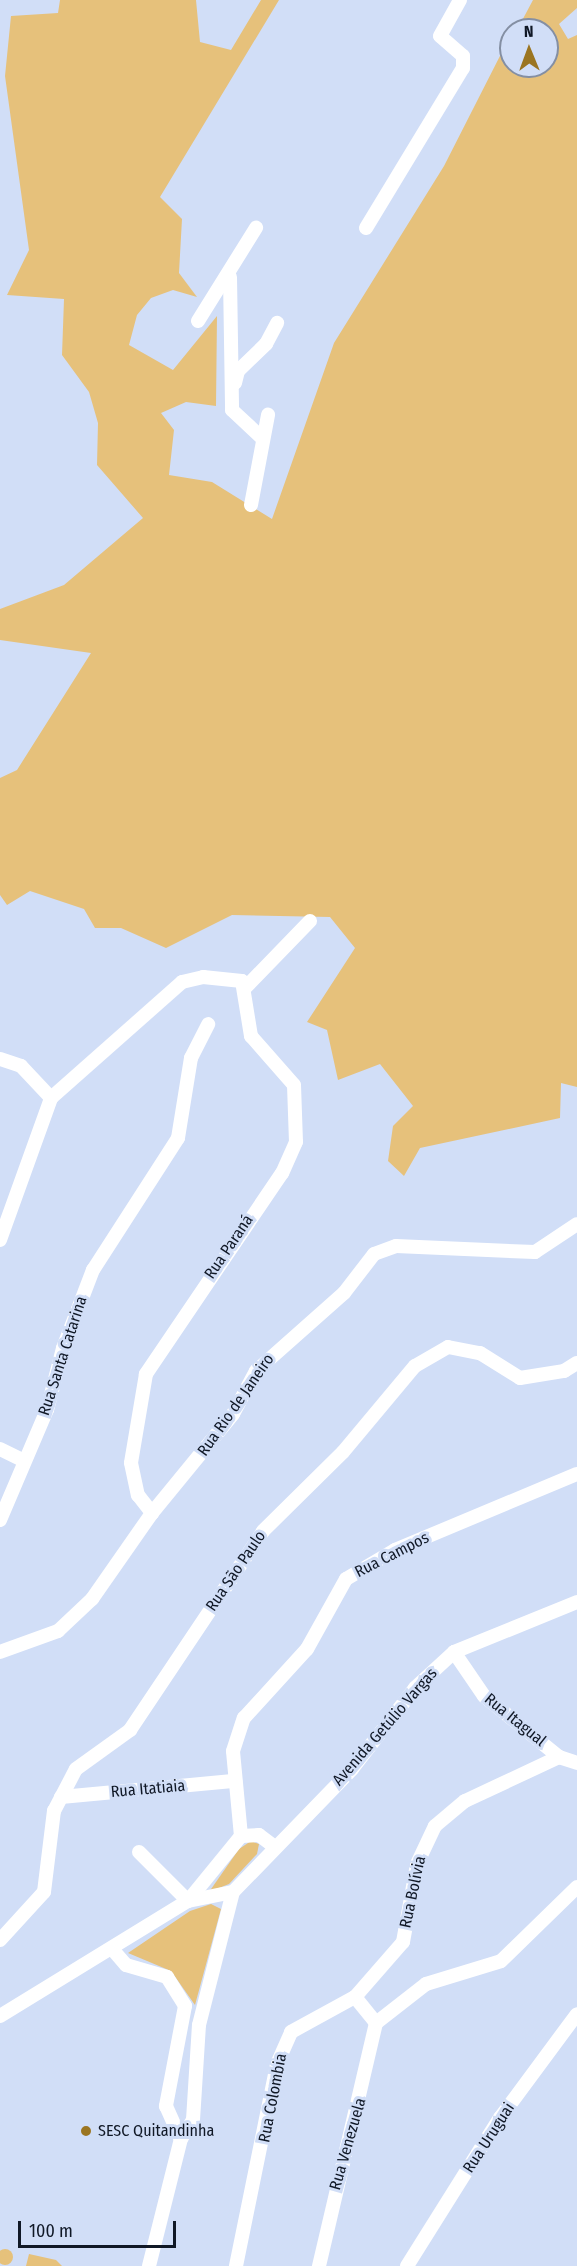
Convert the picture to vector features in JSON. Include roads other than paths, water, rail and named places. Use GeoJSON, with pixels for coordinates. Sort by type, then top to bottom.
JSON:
{"type":"FeatureCollection","features":[{"type":"Feature","properties":{"kind":"street"},"geometry":{"type":"LineString","coordinates":[[366,228],[463,68],[463,56],[440,36],[460,0]]}},
{"type":"Feature","properties":{"kind":"street"},"geometry":{"type":"LineString","coordinates":[[198,321],[230,276],[256,228]]}},
{"type":"Feature","properties":{"kind":"street"},"geometry":{"type":"LineString","coordinates":[[230,276],[235,385]]}},
{"type":"Feature","properties":{"kind":"street"},"geometry":{"type":"LineString","coordinates":[[261,437],[235,417],[230,401],[238,371],[266,344],[277,323]]}},
{"type":"Feature","properties":{"kind":"street"},"geometry":{"type":"LineString","coordinates":[[251,505],[264,460],[261,437],[268,415]]}},
{"type":"Feature","properties":{"kind":"street"},"geometry":{"type":"LineString","coordinates":[[0,1240],[51,1098],[183,982],[221,976],[246,987],[310,921]]}},
{"type":"Feature","properties":{"kind":"street","name":"Rua Paraná"},"geometry":{"type":"LineString","coordinates":[[152,1514],[138,1495],[131,1463],[148,1367],[282,1173],[296,1142],[297,1094],[292,1079],[251,1036],[246,987]]}},
{"type":"Feature","properties":{"kind":"street","name":"Rua Santa Catarina"},"geometry":{"type":"LineString","coordinates":[[0,1520],[23,1460],[47,1410],[63,1348],[93,1270],[178,1138],[191,1058],[208,1024]]}},
{"type":"Feature","properties":{"kind":"street"},"geometry":{"type":"LineString","coordinates":[[0,1059],[21,1066],[51,1098]]}},
{"type":"Feature","properties":{"kind":"street","name":"Rua Rio de Janeiro"},"geometry":{"type":"LineString","coordinates":[[0,1652],[40,1641],[74,1617],[152,1514],[233,1414],[268,1356],[344,1293],[380,1249],[464,1245],[536,1252],[577,1224]]}},
{"type":"Feature","properties":{"kind":"street","name":"Rua São Paulo"},"geometry":{"type":"LineString","coordinates":[[0,1940],[44,1892],[50,1825],[61,1797],[81,1763],[122,1738],[150,1705],[269,1523],[343,1452],[416,1366],[448,1347],[480,1353],[520,1378],[564,1371],[577,1363]]}},
{"type":"Feature","properties":{"kind":"street"},"geometry":{"type":"LineString","coordinates":[[0,1449],[23,1460]]}},
{"type":"Feature","properties":{"kind":"street","name":"Rua Campos"},"geometry":{"type":"LineString","coordinates":[[241,1836],[233,1750],[244,1718],[307,1649],[346,1579],[395,1550],[577,1474]]}},
{"type":"Feature","properties":{"kind":"street","name":"Avenida Getúlio Vargas"},"geometry":{"type":"LineString","coordinates":[[233,1892],[454,1652],[577,1602]]}},
{"type":"Feature","properties":{"kind":"street","name":"Rua Itagual"},"geometry":{"type":"LineString","coordinates":[[454,1652],[484,1696],[559,1758]]}},
{"type":"Feature","properties":{"kind":"street"},"geometry":{"type":"LineString","coordinates":[[559,1758],[577,1763]]}},
{"type":"Feature","properties":{"kind":"street","name":"Rua Bolívia"},"geometry":{"type":"LineString","coordinates":[[355,1997],[403,1942],[417,1864],[435,1826],[465,1801],[559,1758]]}},
{"type":"Feature","properties":{"kind":"street","name":"Rua Itatiaia"},"geometry":{"type":"LineString","coordinates":[[61,1797],[235,1781]]}},
{"type":"Feature","properties":{"kind":"street"},"geometry":{"type":"LineString","coordinates":[[0,2016],[113,1950],[188,1902],[241,1836],[260,1835],[275,1848]]}},
{"type":"Feature","properties":{"kind":"street"},"geometry":{"type":"LineString","coordinates":[[139,1852],[188,1902]]}},
{"type":"Feature","properties":{"kind":"street"},"geometry":{"type":"LineString","coordinates":[[355,1997],[376,2023],[426,1984],[501,1961],[577,1887]]}},
{"type":"Feature","properties":{"kind":"street"},"geometry":{"type":"LineString","coordinates":[[150,2266],[181,2139],[197,2099],[196,2068],[199,2025],[233,1892],[188,1902]]}},
{"type":"Feature","properties":{"kind":"street"},"geometry":{"type":"LineString","coordinates":[[113,1950],[126,1965],[167,1977],[185,2006],[184,2024],[166,2106],[181,2139]]}},
{"type":"Feature","properties":{"kind":"street","name":"Rua Colombia"},"geometry":{"type":"LineString","coordinates":[[236,2266],[282,2047],[302,2022],[355,1997]]}},
{"type":"Feature","properties":{"kind":"street","name":"Rua Uruguai"},"geometry":{"type":"LineString","coordinates":[[408,2266],[500,2118],[577,2014]]}},
{"type":"Feature","properties":{"kind":"street","name":"Rua Venezuela"},"geometry":{"type":"LineString","coordinates":[[319,2266],[376,2023]]}},
{"type":"Feature","properties":{"kind":"street"},"geometry":{"type":"LineString","coordinates":[[184,2024],[199,2025]]}},
{"type":"Feature","properties":{"kind":"street"},"geometry":{"type":"LineString","coordinates":[[175,2067],[196,2068]]}},
{"type":"Feature","properties":{"kind":"place","name":"SESC Quitandinha"},"geometry":{"type":"Point","coordinates":[86,2131]}}]}
